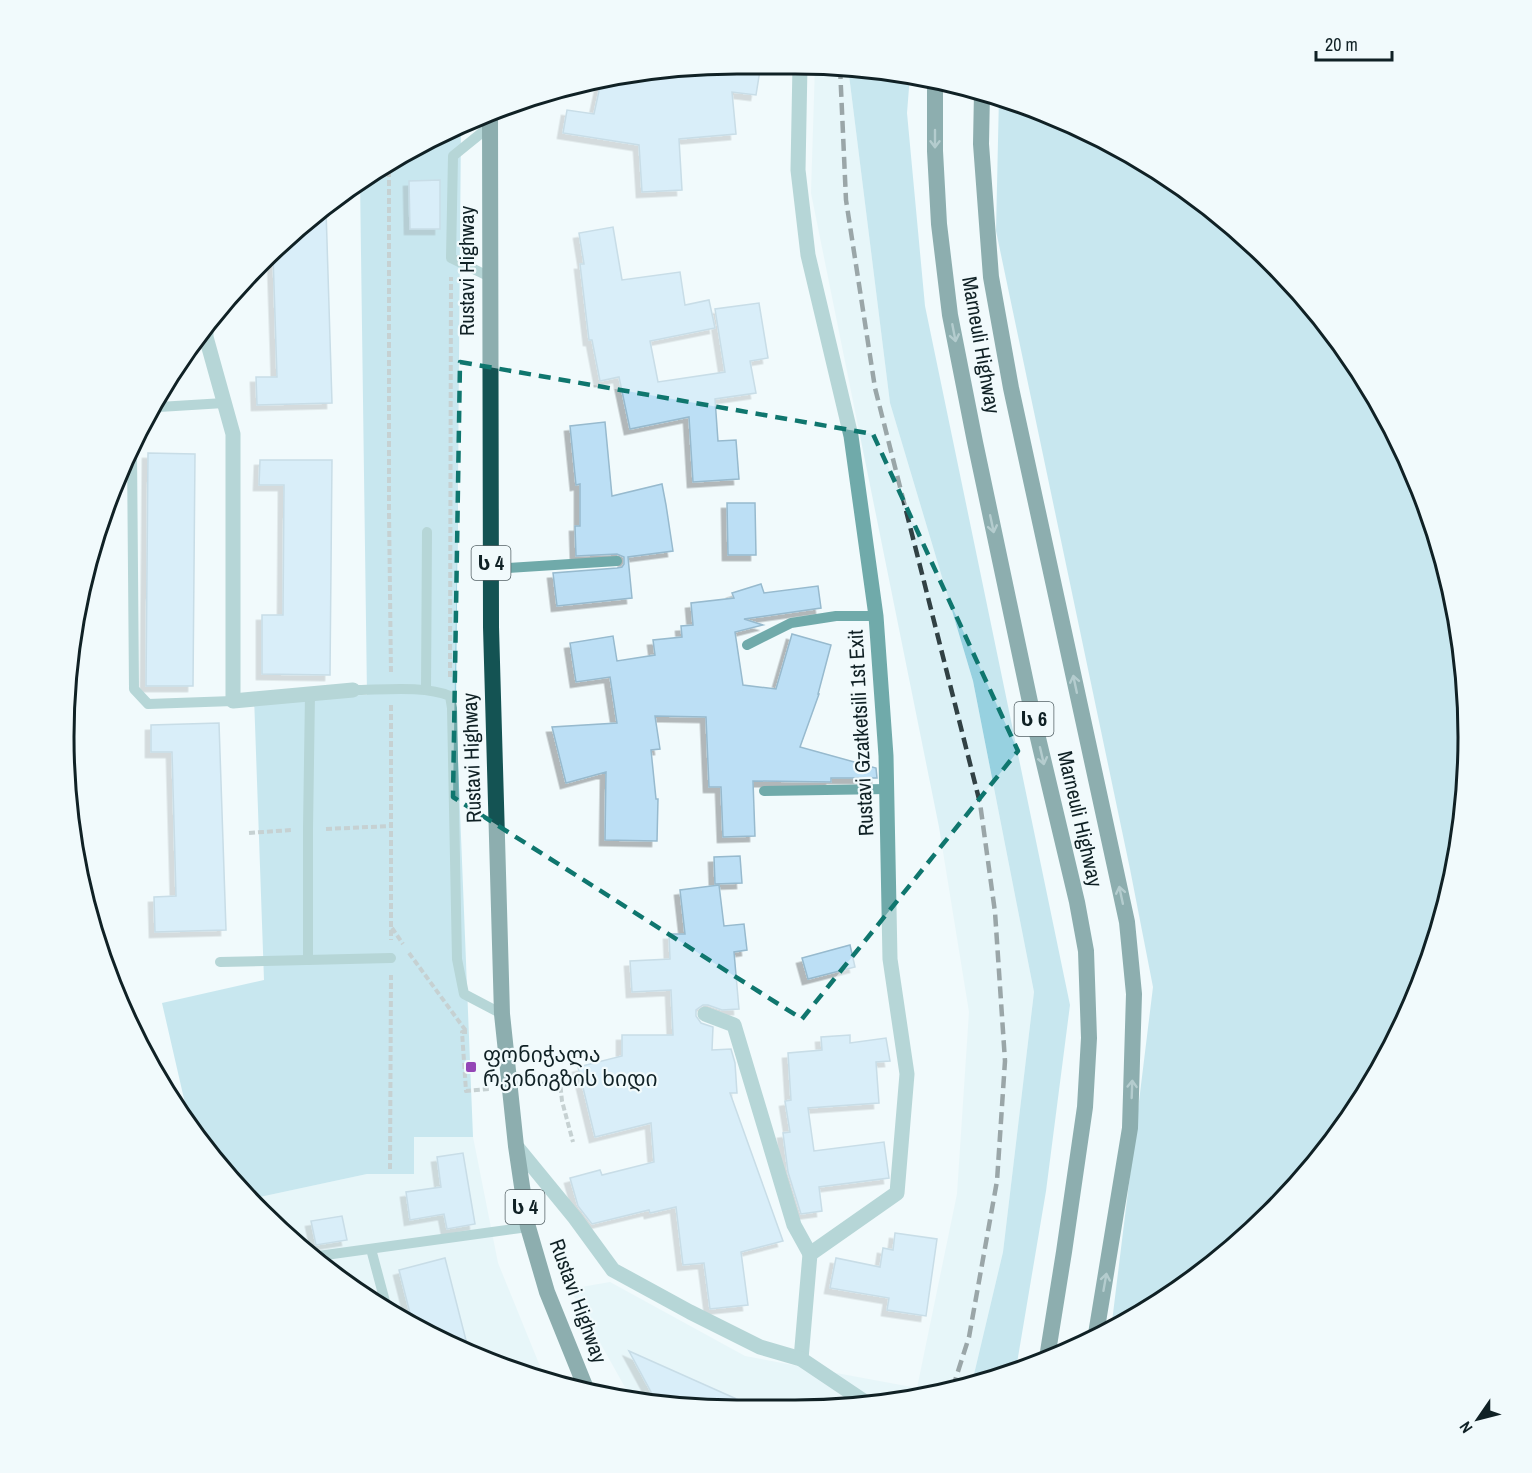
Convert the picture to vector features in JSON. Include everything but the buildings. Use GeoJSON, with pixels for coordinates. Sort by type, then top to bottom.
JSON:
{"type":"FeatureCollection","features":[{"type":"Feature","properties":{"kind":"highway","name":"Marneuli Highway"},"geometry":{"type":"LineString","coordinates":[[935,88],[935,151],[939,224],[950,315],[1029,698],[1077,902],[1086,951],[1089,1038],[1084,1107],[1048,1349]]}},
{"type":"Feature","properties":{"kind":"highway","name":"Marneuli Highway"},"geometry":{"type":"LineString","coordinates":[[982,101],[981,144],[990,277],[1011,388],[1127,922],[1134,994],[1130,1128],[1097,1327]]}},
{"type":"Feature","properties":{"kind":"highway","name":"Rustavi Highway"},"geometry":{"type":"LineString","coordinates":[[490,121],[490,569],[502,1014],[516,1146],[528,1227],[547,1292],[583,1381]]}},
{"type":"Feature","properties":{"kind":"street","name":"Rustavi Gzatketsili 1st Exit"},"geometry":{"type":"LineString","coordinates":[[800,74],[798,170],[808,255],[851,436],[876,616],[886,756],[890,959],[907,1074],[897,1193],[810,1254]]}},
{"type":"Feature","properties":{"kind":"street"},"geometry":{"type":"LineString","coordinates":[[205,341],[233,434],[233,702],[353,690]]}},
{"type":"Feature","properties":{"kind":"street"},"geometry":{"type":"LineString","coordinates":[[705,1014],[735,1025],[795,1225],[810,1254],[801,1359]]}},
{"type":"Feature","properties":{"kind":"street"},"geometry":{"type":"LineString","coordinates":[[516,1146],[614,1270],[760,1347],[801,1359],[857,1396]]}},
{"type":"Feature","properties":{"kind":"lane"},"geometry":{"type":"LineString","coordinates":[[486,123],[453,156],[451,258],[490,277]]}},
{"type":"Feature","properties":{"kind":"lane"},"geometry":{"type":"LineString","coordinates":[[161,407],[224,403]]}},
{"type":"Feature","properties":{"kind":"lane"},"geometry":{"type":"LineString","coordinates":[[132,465],[134,689],[148,704],[233,702]]}},
{"type":"Feature","properties":{"kind":"lane"},"geometry":{"type":"LineString","coordinates":[[426,690],[427,532]]}},
{"type":"Feature","properties":{"kind":"lane"},"geometry":{"type":"LineString","coordinates":[[490,569],[617,561]]}},
{"type":"Feature","properties":{"kind":"lane"},"geometry":{"type":"LineString","coordinates":[[747,645],[791,623],[836,616],[876,616]]}},
{"type":"Feature","properties":{"kind":"lane"},"geometry":{"type":"LineString","coordinates":[[353,690],[426,690],[439,691],[450,696],[457,959],[464,994],[502,1014]]}},
{"type":"Feature","properties":{"kind":"lane"},"geometry":{"type":"LineString","coordinates":[[308,960],[310,694]]}},
{"type":"Feature","properties":{"kind":"lane"},"geometry":{"type":"LineString","coordinates":[[764,791],[886,789]]}},
{"type":"Feature","properties":{"kind":"lane"},"geometry":{"type":"LineString","coordinates":[[220,962],[391,958]]}},
{"type":"Feature","properties":{"kind":"lane"},"geometry":{"type":"LineString","coordinates":[[324,1255],[528,1227]]}},
{"type":"Feature","properties":{"kind":"lane"},"geometry":{"type":"LineString","coordinates":[[370,1249],[384,1298]]}},
{"type":"Feature","properties":{"kind":"path"},"geometry":{"type":"LineString","coordinates":[[389,172],[390,1169]]}},
{"type":"Feature","properties":{"kind":"path"},"geometry":{"type":"LineString","coordinates":[[450,696],[451,258]]}},
{"type":"Feature","properties":{"kind":"path"},"geometry":{"type":"LineString","coordinates":[[391,928],[467,1032],[462,1032],[466,1091]]}},
{"type":"Feature","properties":{"kind":"path"},"geometry":{"type":"LineString","coordinates":[[560,1082],[562,1101],[573,1142]]}},
{"type":"Feature","properties":{"kind":"highlighted area"},"geometry":{"type":"Polygon","coordinates":[[[460,362],[873,434],[1018,751],[802,1019],[453,797],[460,362]]]}},
{"type":"Feature","properties":{"kind":"shaded area"},"geometry":{"type":"Polygon","coordinates":[[[815,74],[849,76],[890,403],[973,681],[1034,992],[1003,1252],[974,1375],[925,1387],[839,1398],[736,1400],[650,1394],[627,1390],[570,1289],[610,1282],[745,1356],[917,1388],[957,1194],[969,1012],[939,827],[811,193],[815,74]]]}},
{"type":"Feature","properties":{"kind":"shaded area"},"geometry":{"type":"Polygon","coordinates":[[[849,76],[909,83],[907,113],[925,306],[1070,1005],[1046,1191],[1017,1361],[974,1375],[1003,1252],[1034,992],[973,681],[890,403],[849,76]]]}},
{"type":"Feature","properties":{"kind":"shaded area"},"geometry":{"type":"Polygon","coordinates":[[[999,106],[1049,124],[1127,162],[1164,185],[1233,238],[1294,299],[1347,368],[1370,405],[1408,483],[1423,523],[1446,607],[1453,650],[1457,693],[1457,780],[1446,866],[1423,950],[1390,1030],[1347,1105],[1294,1174],[1233,1235],[1164,1288],[1112,1319],[1153,987],[996,231],[999,106]]]}},
{"type":"Feature","properties":{"kind":"shaded area"},"geometry":{"type":"Polygon","coordinates":[[[461,134],[456,711],[473,1137],[414,1137],[414,1174],[367,1174],[260,1197],[238,1174],[186,1106],[162,1003],[264,980],[254,696],[367,695],[360,191],[405,162],[461,134]]]}},
{"type":"Feature","properties":{"kind":"shaded area"},"geometry":{"type":"Polygon","coordinates":[[[414,1137],[473,1137],[498,1263],[541,1370],[483,1349],[405,1311],[368,1288],[333,1262],[299,1235],[260,1197],[367,1174],[413,1174],[414,1137]]]}},
{"type":"Feature","properties":{"kind":"railway"},"geometry":{"type":"LineString","coordinates":[[840,75],[846,200],[875,388],[980,803],[995,912],[1005,1061],[997,1181],[969,1337],[955,1380]]}},
{"type":"Feature","properties":{"kind":"place","name":"ფონიჭალა რკინიგზის ხიდი"},"geometry":{"type":"Point","coordinates":[471,1067]}}]}
